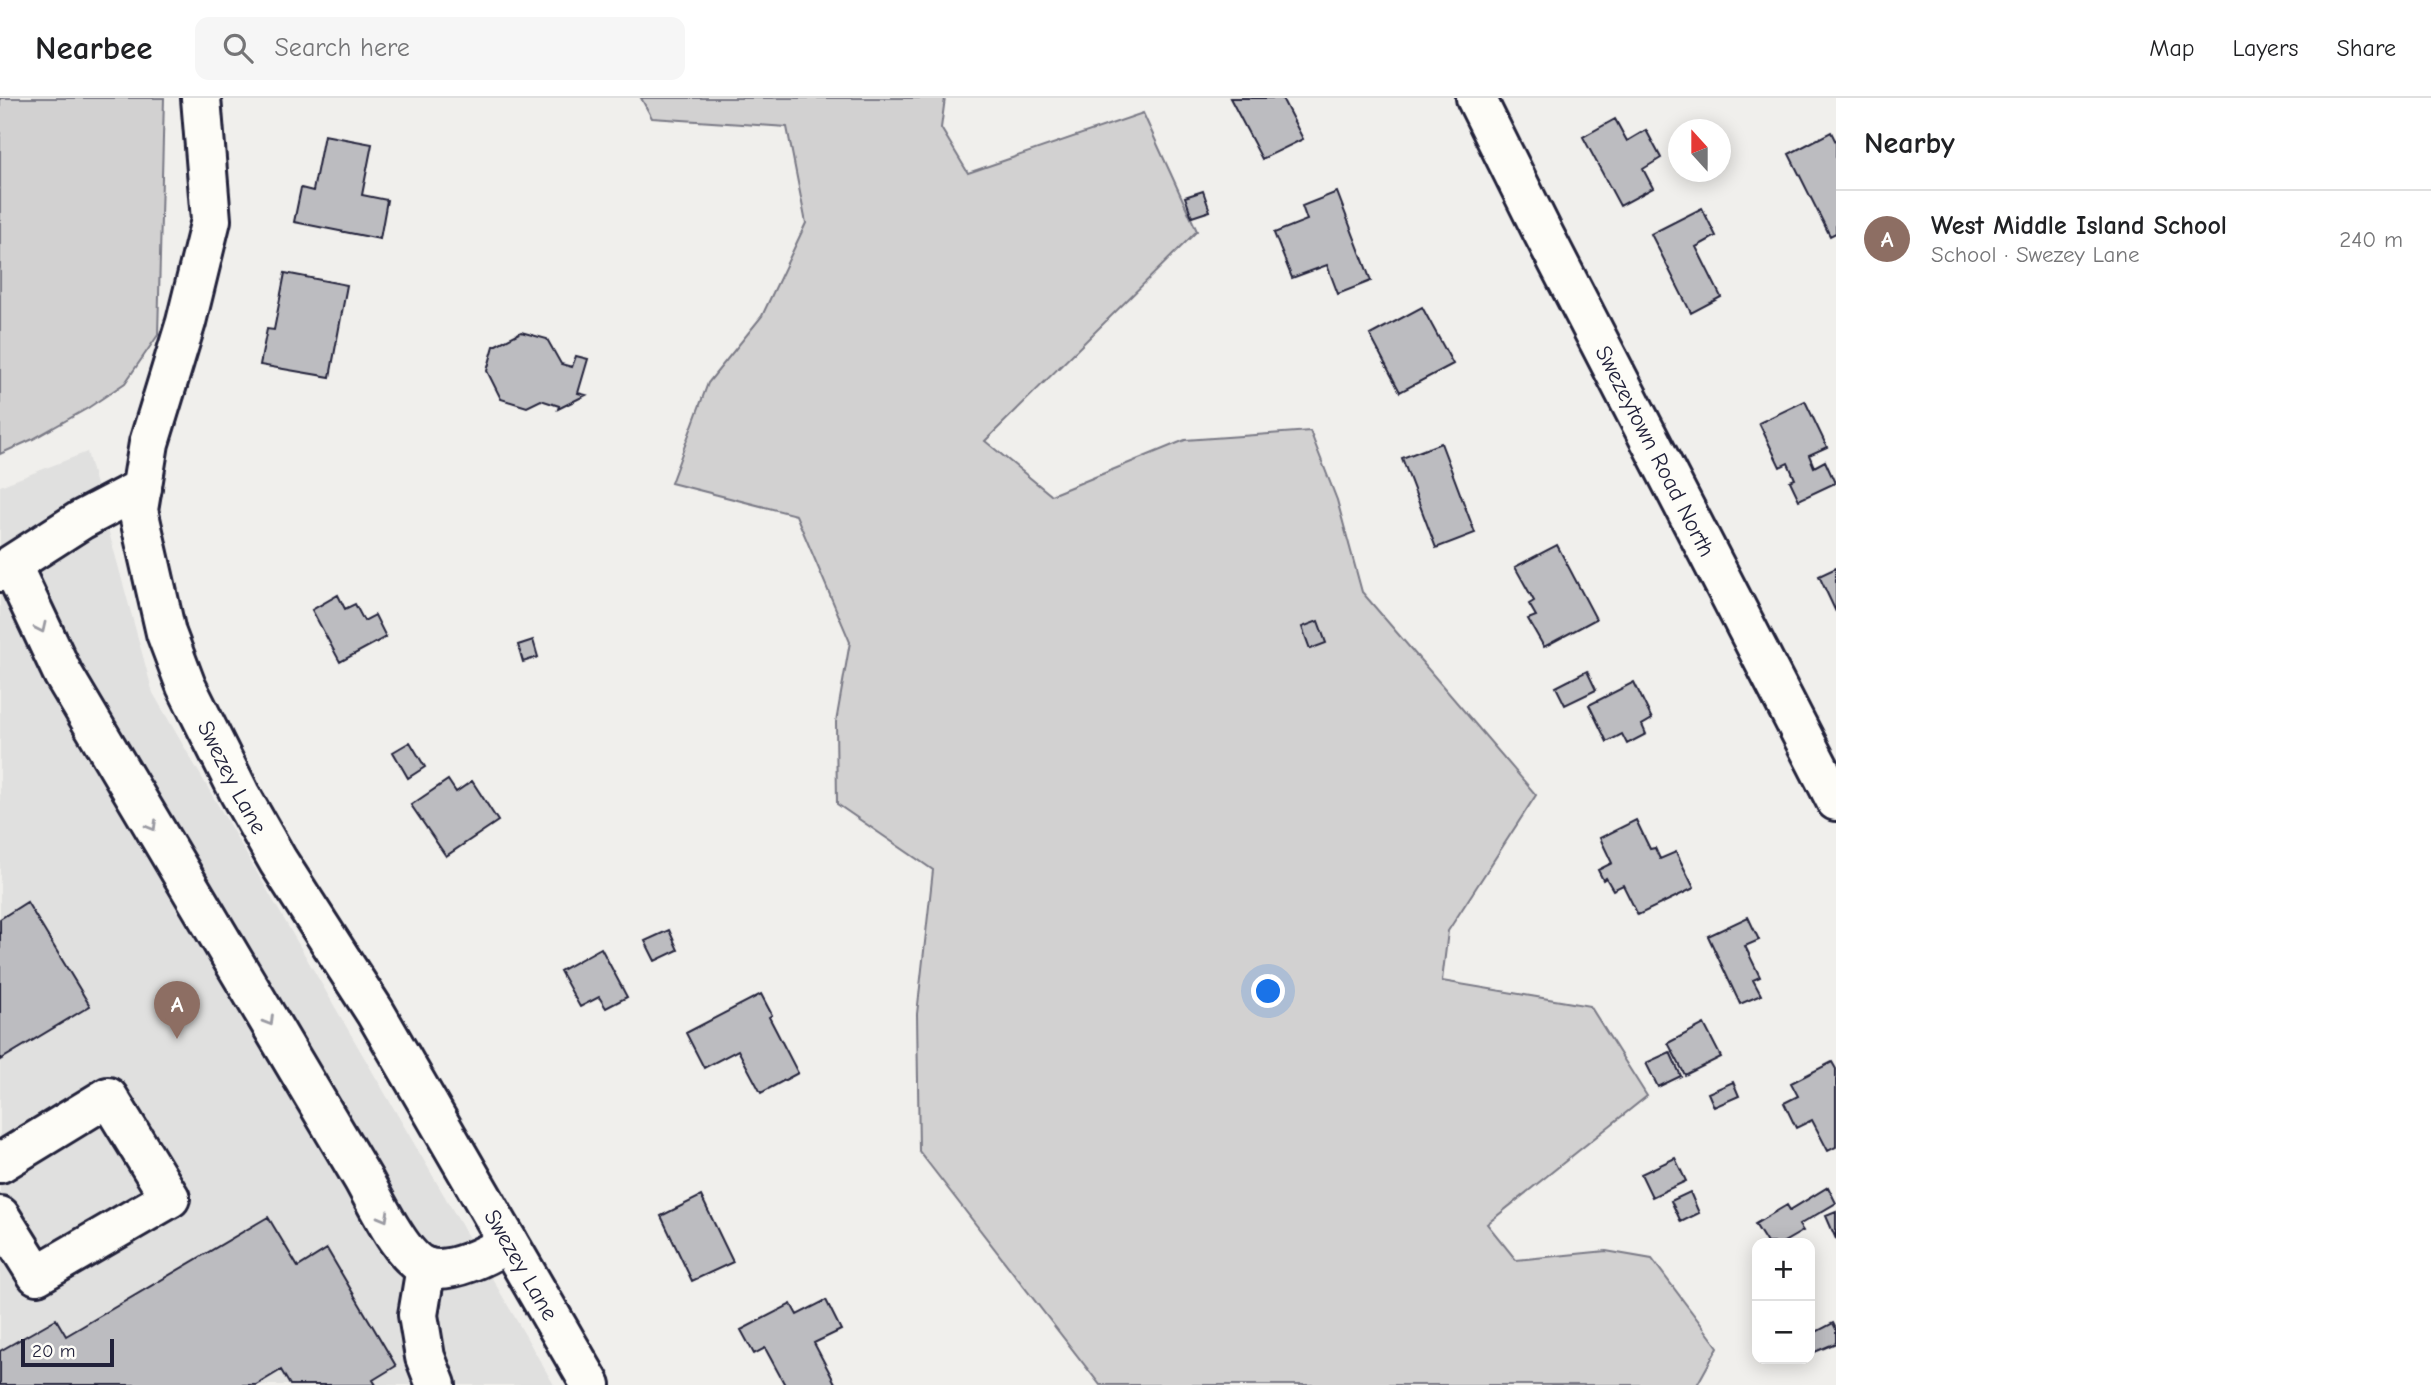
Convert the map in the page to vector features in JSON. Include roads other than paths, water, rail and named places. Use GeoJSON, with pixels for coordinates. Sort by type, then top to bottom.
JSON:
{"type":"FeatureCollection","features":[{"type":"Feature","properties":{"kind":"street","name":"Swezey Lane"},"geometry":{"type":"LineString","coordinates":[[201,98],[211,220],[186,322],[149,443],[138,510],[166,633],[186,687],[240,794],[278,861],[361,989],[592,1385]]}},
{"type":"Feature","properties":{"kind":"street","name":"Swezeytown Road North"},"geometry":{"type":"LineString","coordinates":[[1476,98],[1836,801]]}},
{"type":"Feature","properties":{"kind":"street"},"geometry":{"type":"LineString","coordinates":[[142,488],[81,520],[6,569],[63,674],[363,1179],[400,1246],[426,1267],[454,1268],[491,1254],[508,1242]]}},
{"type":"Feature","properties":{"kind":"street"},"geometry":{"type":"LineString","coordinates":[[0,1163],[108,1097],[170,1198],[37,1275],[0,1216]]}},
{"type":"Feature","properties":{"kind":"street"},"geometry":{"type":"LineString","coordinates":[[426,1267],[418,1315],[425,1357],[436,1385]]}},
{"type":"Feature","properties":{"kind":"place","name":"West Middle Island School"},"geometry":{"type":"Point","coordinates":[177,1039]}}]}
